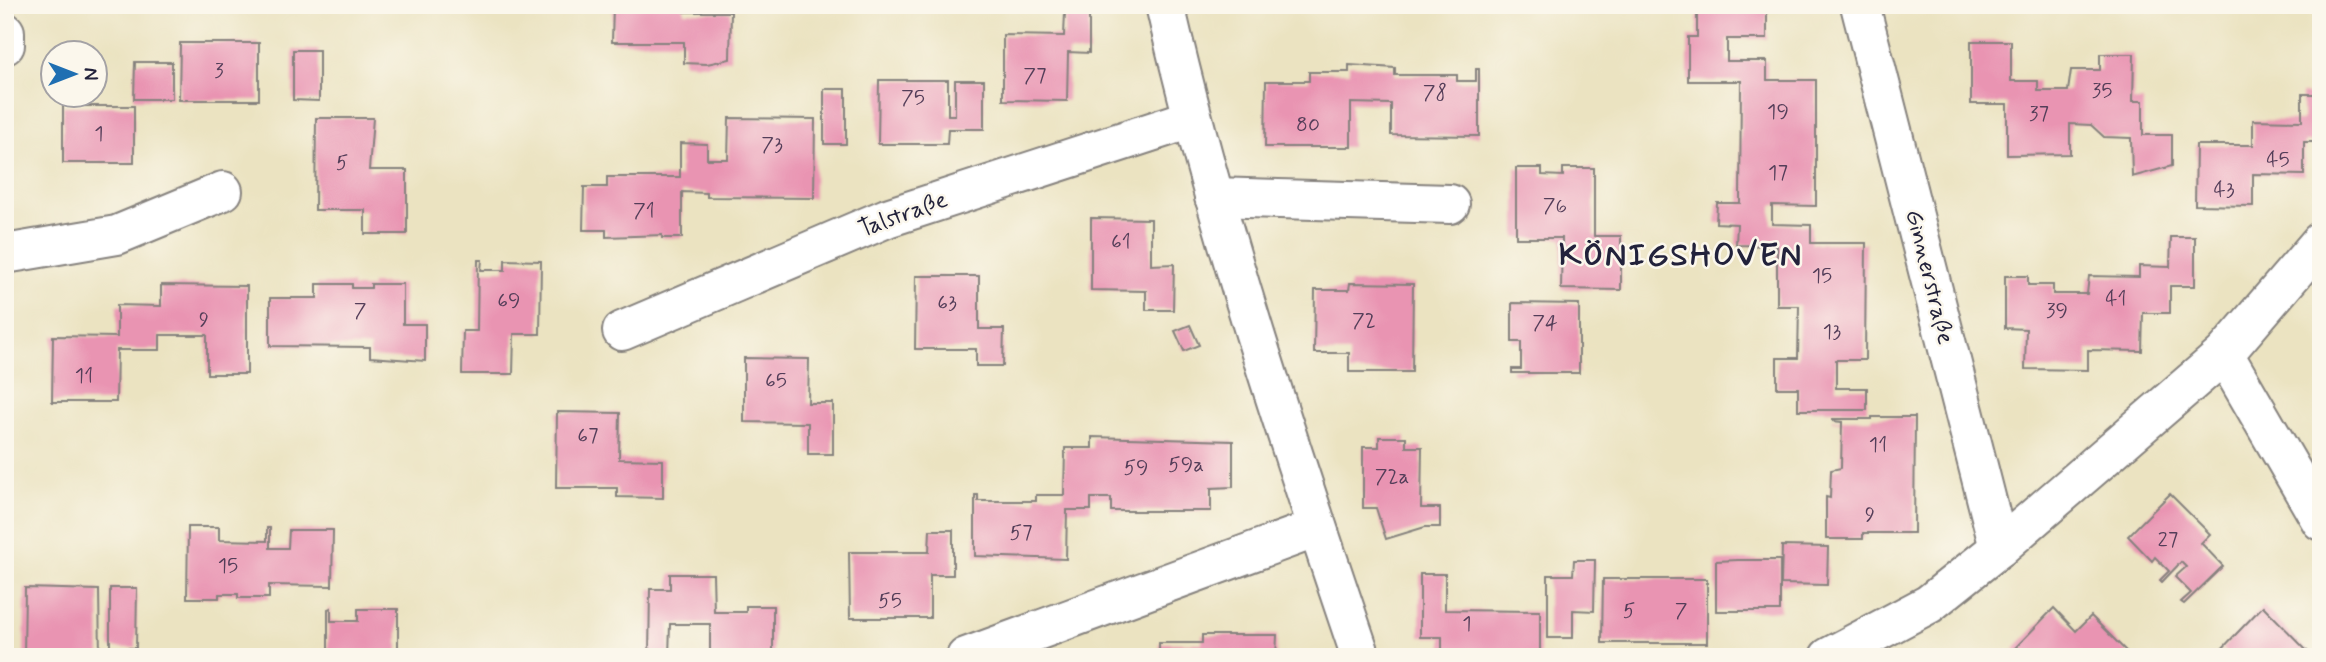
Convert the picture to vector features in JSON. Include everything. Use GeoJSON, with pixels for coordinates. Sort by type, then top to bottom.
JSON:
{"type":"FeatureCollection","features":[{"type":"Feature","properties":{"kind":"street"},"geometry":{"type":"LineString","coordinates":[[1165,5],[1191,119],[1214,197],[1317,528],[1361,657]]}},
{"type":"Feature","properties":{"kind":"street","name":"Ginnerstraße"},"geometry":{"type":"LineString","coordinates":[[1860,5],[1999,548]]}},
{"type":"Feature","properties":{"kind":"street"},"geometry":{"type":"LineString","coordinates":[[5,32],[5,45]]}},
{"type":"Feature","properties":{"kind":"street","name":"Talstraße"},"geometry":{"type":"LineString","coordinates":[[622,331],[887,218],[1191,119]]}},
{"type":"Feature","properties":{"kind":"street"},"geometry":{"type":"LineString","coordinates":[[5,254],[117,235],[223,191]]}},
{"type":"Feature","properties":{"kind":"street"},"geometry":{"type":"LineString","coordinates":[[1214,197],[1450,204]]}},
{"type":"Feature","properties":{"kind":"street"},"geometry":{"type":"LineString","coordinates":[[1829,657],[1929,604],[1999,548],[2224,354],[2321,241]]}},
{"type":"Feature","properties":{"kind":"street"},"geometry":{"type":"LineString","coordinates":[[2224,354],[2321,521]]}},
{"type":"Feature","properties":{"kind":"street"},"geometry":{"type":"LineString","coordinates":[[966,657],[1317,528]]}},
{"type":"Feature","properties":{"kind":"building"},"geometry":{"type":"Polygon","coordinates":[[[613,5],[684,5],[684,12],[731,12],[730,59],[707,64],[684,63],[684,42],[612,42],[613,5]]]}},
{"type":"Feature","properties":{"kind":"building"},"geometry":{"type":"Polygon","coordinates":[[[1697,5],[1767,5],[1767,39],[1727,39],[1727,61],[1767,61],[1767,80],[1816,80],[1816,206],[1772,205],[1772,224],[1811,225],[1811,243],[1866,243],[1865,360],[1836,360],[1836,388],[1867,388],[1867,410],[1798,410],[1798,388],[1777,388],[1777,358],[1798,358],[1799,306],[1777,306],[1777,246],[1736,245],[1737,224],[1716,223],[1717,203],[1740,203],[1741,81],[1688,81],[1688,37],[1697,37],[1697,5]]]}},
{"type":"Feature","properties":{"kind":"building"},"geometry":{"type":"Polygon","coordinates":[[[1065,12],[1089,12],[1089,53],[1068,52],[1067,101],[1003,100],[1003,35],[1064,36],[1065,12]]]}},
{"type":"Feature","properties":{"kind":"building"},"geometry":{"type":"Polygon","coordinates":[[[1971,41],[2011,41],[2011,81],[2038,81],[2038,91],[2068,91],[2071,70],[2100,70],[2100,54],[2134,54],[2133,101],[2143,101],[2143,135],[2172,135],[2172,166],[2132,177],[2131,138],[2104,137],[2091,125],[2070,124],[2070,154],[2007,155],[2007,104],[1971,104],[1971,41]]]}},
{"type":"Feature","properties":{"kind":"building"},"geometry":{"type":"Polygon","coordinates":[[[180,43],[259,43],[259,100],[179,100],[180,43]]]}},
{"type":"Feature","properties":{"kind":"building"},"geometry":{"type":"Polygon","coordinates":[[[293,50],[319,50],[319,101],[293,100],[293,50]]]}},
{"type":"Feature","properties":{"kind":"building"},"geometry":{"type":"Polygon","coordinates":[[[135,62],[172,62],[172,99],[134,99],[135,62]]]}},
{"type":"Feature","properties":{"kind":"building"},"geometry":{"type":"Polygon","coordinates":[[[1349,65],[1395,68],[1395,75],[1457,75],[1457,81],[1476,81],[1476,69],[1479,69],[1479,136],[1391,135],[1391,104],[1351,103],[1351,147],[1265,147],[1266,81],[1309,81],[1309,72],[1349,72],[1349,65]]]}},
{"type":"Feature","properties":{"kind":"building"},"geometry":{"type":"Polygon","coordinates":[[[879,80],[948,80],[948,115],[955,115],[955,80],[984,80],[984,129],[948,129],[947,144],[878,144],[879,80]]]}},
{"type":"Feature","properties":{"kind":"building"},"geometry":{"type":"Polygon","coordinates":[[[824,89],[846,89],[846,144],[824,144],[824,89]]]}},
{"type":"Feature","properties":{"kind":"building"},"geometry":{"type":"Polygon","coordinates":[[[2302,94],[2321,94],[2321,142],[2304,142],[2304,175],[2253,174],[2253,206],[2195,205],[2196,145],[2253,145],[2253,120],[2302,121],[2302,94]]]}},
{"type":"Feature","properties":{"kind":"building"},"geometry":{"type":"Polygon","coordinates":[[[134,106],[134,163],[63,163],[63,108],[134,106]]]}},
{"type":"Feature","properties":{"kind":"building"},"geometry":{"type":"Polygon","coordinates":[[[316,118],[373,118],[369,170],[407,170],[407,234],[365,234],[365,210],[315,210],[316,118]]]}},
{"type":"Feature","properties":{"kind":"building"},"geometry":{"type":"Polygon","coordinates":[[[729,118],[815,119],[814,198],[707,197],[707,193],[682,192],[682,238],[662,238],[662,235],[606,237],[606,230],[583,230],[584,187],[607,187],[607,177],[680,177],[680,143],[707,144],[707,159],[728,159],[729,118]]]}},
{"type":"Feature","properties":{"kind":"building"},"geometry":{"type":"Polygon","coordinates":[[[1516,168],[1542,168],[1542,175],[1563,176],[1563,168],[1594,168],[1594,236],[1621,236],[1621,290],[1561,289],[1562,238],[1516,238],[1516,168]]]}},
{"type":"Feature","properties":{"kind":"building"},"geometry":{"type":"Polygon","coordinates":[[[1091,218],[1151,219],[1151,265],[1174,264],[1173,310],[1146,310],[1146,291],[1091,290],[1091,218]]]}},
{"type":"Feature","properties":{"kind":"building"},"geometry":{"type":"Polygon","coordinates":[[[2171,237],[2195,237],[2195,286],[2170,286],[2170,313],[2143,313],[2142,351],[2088,350],[2088,370],[2025,369],[2026,329],[2005,328],[2005,276],[2028,276],[2028,285],[2053,285],[2053,294],[2087,294],[2089,276],[2139,277],[2139,266],[2170,267],[2171,237]]]}},
{"type":"Feature","properties":{"kind":"building"},"geometry":{"type":"Polygon","coordinates":[[[478,260],[482,260],[481,270],[505,270],[505,260],[541,261],[540,334],[514,334],[513,374],[462,374],[463,331],[477,331],[478,260]]]}},
{"type":"Feature","properties":{"kind":"building"},"geometry":{"type":"Polygon","coordinates":[[[916,276],[979,276],[979,329],[1004,329],[1003,366],[976,366],[976,349],[915,349],[916,276]]]}},
{"type":"Feature","properties":{"kind":"building"},"geometry":{"type":"Polygon","coordinates":[[[1350,283],[1413,284],[1412,372],[1349,372],[1349,353],[1314,353],[1315,290],[1349,290],[1350,283]]]}},
{"type":"Feature","properties":{"kind":"building"},"geometry":{"type":"Polygon","coordinates":[[[317,284],[352,284],[352,288],[371,288],[371,284],[403,284],[403,324],[425,324],[425,361],[370,357],[370,347],[270,346],[270,298],[317,298],[317,284]]]}},
{"type":"Feature","properties":{"kind":"building"},"geometry":{"type":"Polygon","coordinates":[[[161,285],[247,286],[247,374],[207,374],[207,335],[160,335],[160,350],[117,350],[116,402],[52,402],[53,336],[117,337],[117,305],[161,306],[161,285]]]}},
{"type":"Feature","properties":{"kind":"building"},"geometry":{"type":"Polygon","coordinates":[[[1512,303],[1579,304],[1579,373],[1512,373],[1512,369],[1521,369],[1521,342],[1512,342],[1512,303]]]}},
{"type":"Feature","properties":{"kind":"building"},"geometry":{"type":"Polygon","coordinates":[[[1190,325],[1199,345],[1184,351],[1175,331],[1190,325]]]}},
{"type":"Feature","properties":{"kind":"building"},"geometry":{"type":"Polygon","coordinates":[[[744,358],[809,359],[808,403],[833,403],[833,454],[808,454],[808,423],[744,422],[744,358]]]}},
{"type":"Feature","properties":{"kind":"building"},"geometry":{"type":"Polygon","coordinates":[[[557,412],[620,413],[619,459],[663,460],[663,498],[617,497],[617,488],[556,488],[557,412]]]}},
{"type":"Feature","properties":{"kind":"building"},"geometry":{"type":"Polygon","coordinates":[[[1915,417],[1914,533],[1863,533],[1863,539],[1826,539],[1826,497],[1830,498],[1831,470],[1841,468],[1842,422],[1833,419],[1915,417]]]}},
{"type":"Feature","properties":{"kind":"building"},"geometry":{"type":"Polygon","coordinates":[[[1092,437],[1233,441],[1233,487],[1211,488],[1211,511],[1111,511],[1111,498],[1091,498],[1091,510],[1067,510],[1066,559],[975,556],[975,495],[978,495],[978,501],[1036,501],[1036,495],[1064,495],[1065,448],[1092,448],[1092,437]]]}},
{"type":"Feature","properties":{"kind":"building"},"geometry":{"type":"Polygon","coordinates":[[[1379,437],[1406,437],[1406,447],[1422,447],[1421,508],[1440,508],[1440,527],[1425,527],[1386,539],[1376,508],[1363,508],[1363,447],[1379,447],[1379,437]]]}},
{"type":"Feature","properties":{"kind":"building"},"geometry":{"type":"Polygon","coordinates":[[[2170,494],[2210,534],[2201,543],[2223,566],[2184,604],[2181,602],[2191,593],[2175,577],[2186,567],[2181,562],[2162,582],[2160,580],[2169,571],[2155,557],[2152,561],[2128,536],[2170,494]]]}},
{"type":"Feature","properties":{"kind":"building"},"geometry":{"type":"Polygon","coordinates":[[[188,527],[219,527],[219,540],[267,541],[267,528],[270,528],[270,548],[288,548],[289,530],[333,530],[332,586],[269,585],[269,598],[238,598],[238,594],[219,594],[219,598],[187,598],[188,527]]]}},
{"type":"Feature","properties":{"kind":"building"},"geometry":{"type":"Polygon","coordinates":[[[930,530],[953,530],[953,575],[930,575],[930,618],[850,618],[849,552],[929,552],[930,530]]]}},
{"type":"Feature","properties":{"kind":"building"},"geometry":{"type":"Polygon","coordinates":[[[1782,546],[1828,547],[1827,585],[1781,584],[1782,546]]]}},
{"type":"Feature","properties":{"kind":"building"},"geometry":{"type":"Polygon","coordinates":[[[1574,560],[1595,560],[1594,611],[1573,610],[1573,638],[1548,638],[1548,575],[1573,575],[1574,560]]]}},
{"type":"Feature","properties":{"kind":"building"},"geometry":{"type":"Polygon","coordinates":[[[1780,560],[1780,611],[1716,611],[1716,561],[1780,560]]]}},
{"type":"Feature","properties":{"kind":"building"},"geometry":{"type":"Polygon","coordinates":[[[670,574],[713,574],[714,612],[746,612],[746,606],[773,606],[773,657],[710,657],[710,624],[670,624],[669,657],[649,657],[650,589],[670,589],[670,574]]]}},
{"type":"Feature","properties":{"kind":"building"},"geometry":{"type":"Polygon","coordinates":[[[1420,574],[1445,574],[1445,610],[1540,611],[1540,657],[1442,657],[1442,637],[1420,637],[1420,574]]]}},
{"type":"Feature","properties":{"kind":"building"},"geometry":{"type":"Polygon","coordinates":[[[1603,579],[1707,579],[1707,643],[1602,643],[1603,579]]]}},
{"type":"Feature","properties":{"kind":"building"},"geometry":{"type":"Polygon","coordinates":[[[25,588],[99,590],[100,657],[24,657],[25,588]]]}},
{"type":"Feature","properties":{"kind":"building"},"geometry":{"type":"Polygon","coordinates":[[[110,588],[137,588],[136,648],[110,648],[110,588]]]}},
{"type":"Feature","properties":{"kind":"building"},"geometry":{"type":"Polygon","coordinates":[[[2263,606],[2313,657],[2230,657],[2223,649],[2216,655],[2263,606]]]}},
{"type":"Feature","properties":{"kind":"building"},"geometry":{"type":"Polygon","coordinates":[[[331,608],[331,621],[358,621],[358,609],[398,609],[398,657],[328,657],[328,609],[331,608]]]}},
{"type":"Feature","properties":{"kind":"building"},"geometry":{"type":"Polygon","coordinates":[[[2054,608],[2076,631],[2091,616],[2129,654],[2126,657],[2022,657],[2014,649],[2054,608]]]}},
{"type":"Feature","properties":{"kind":"building"},"geometry":{"type":"Polygon","coordinates":[[[1202,635],[1277,635],[1276,657],[1159,657],[1159,643],[1202,643],[1202,635]]]}},
{"type":"Feature","properties":{"kind":"district","name":"KÖNIGSHOVEN"},"geometry":{"type":"Point","coordinates":[1681,256]}}]}
